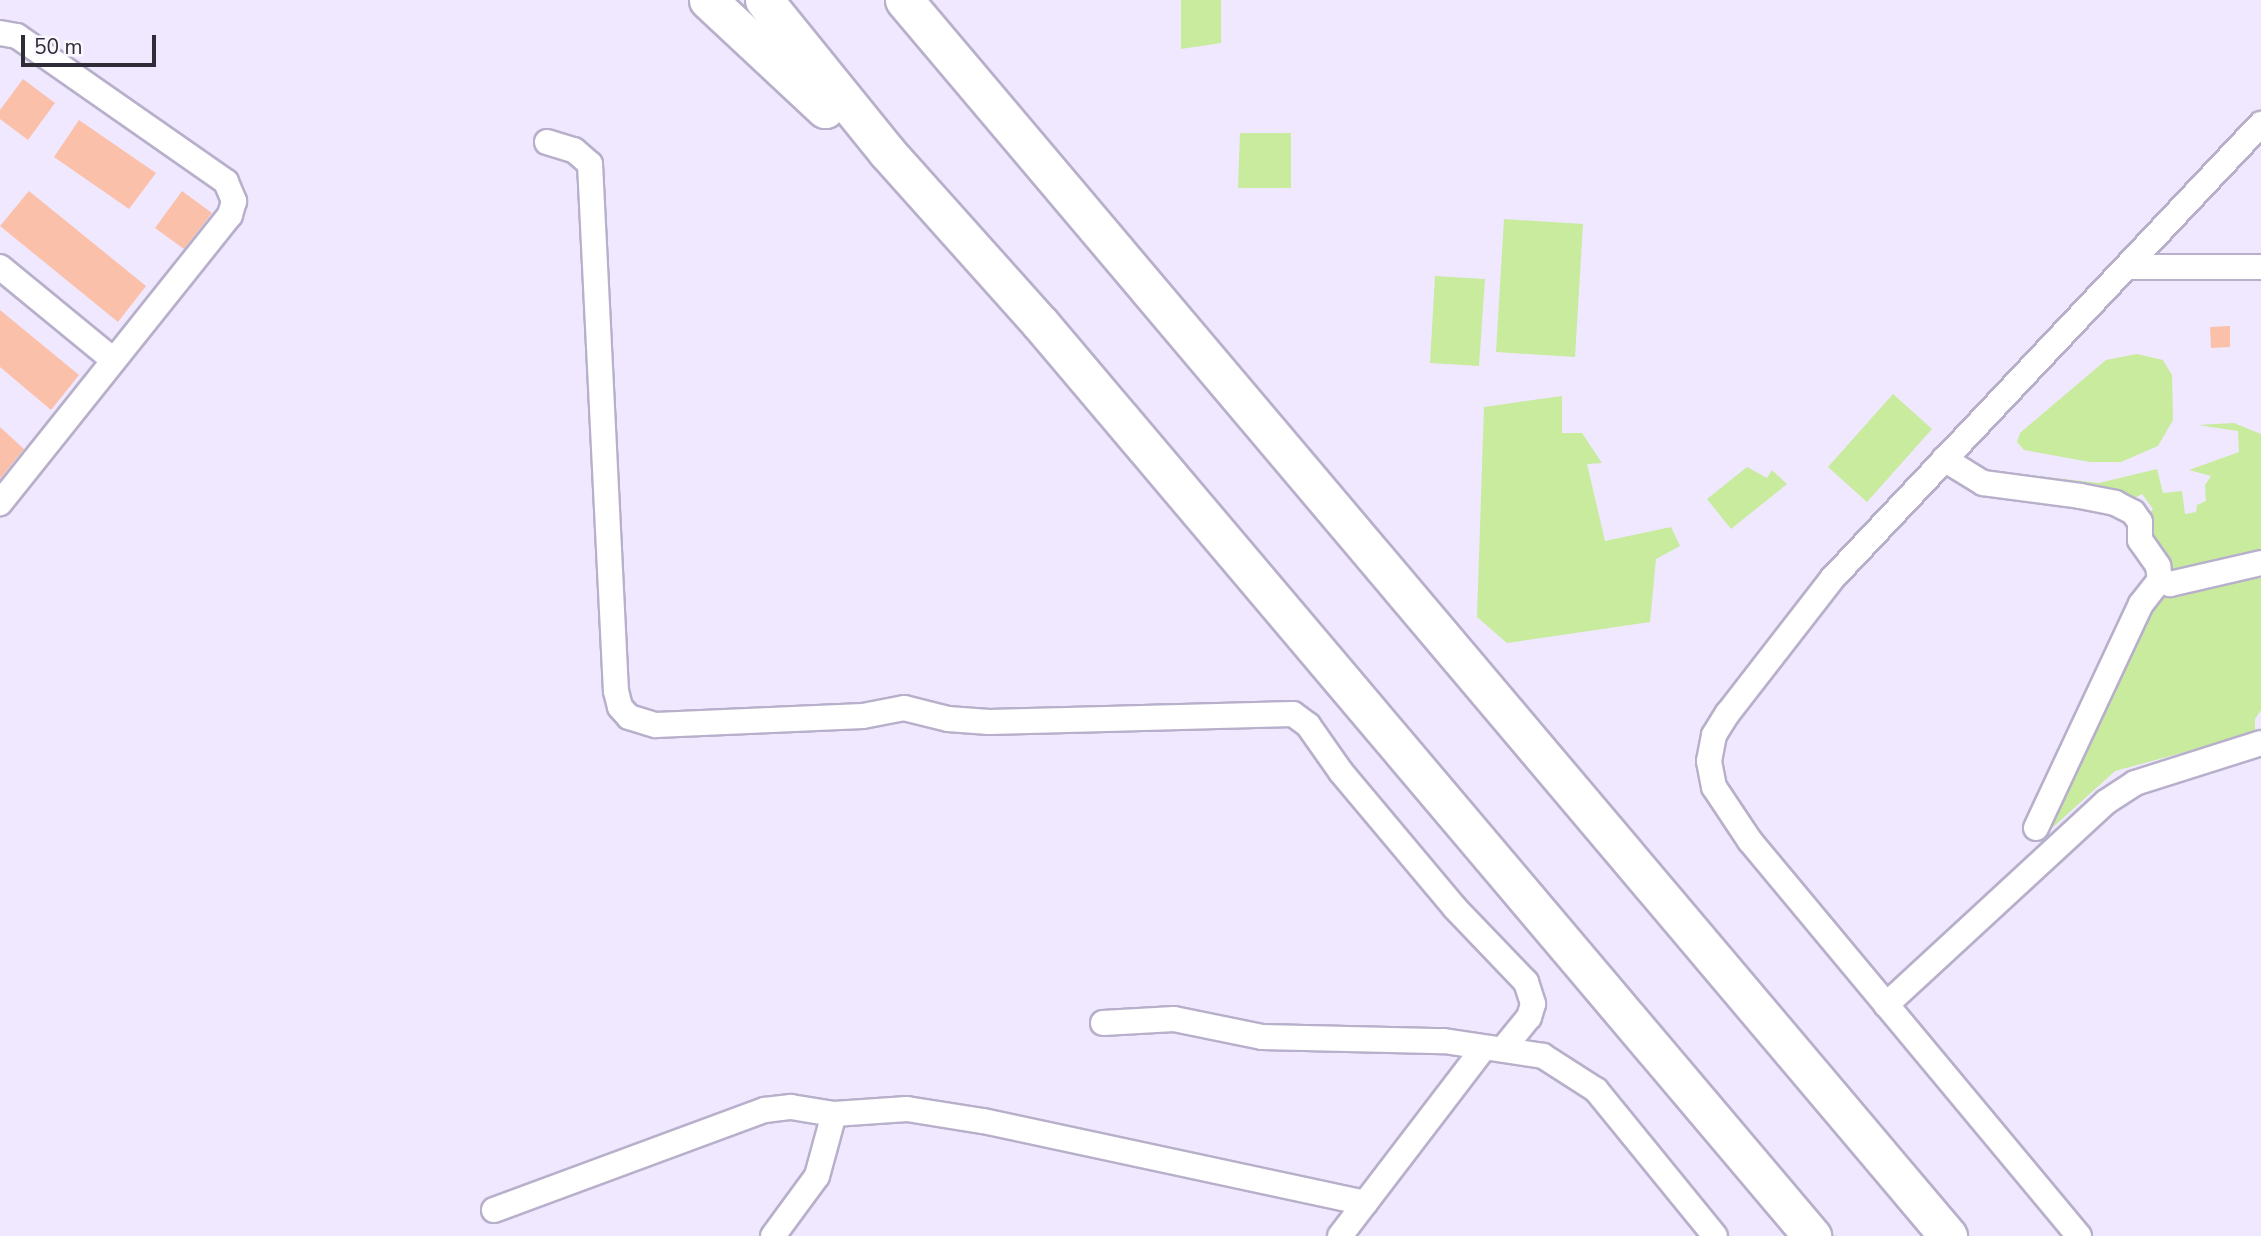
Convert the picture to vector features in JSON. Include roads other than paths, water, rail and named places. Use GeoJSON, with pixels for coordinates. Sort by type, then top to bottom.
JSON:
{"type":"FeatureCollection","features":[{"type":"Feature","properties":{"kind":"highway"},"geometry":{"type":"LineString","coordinates":[[708,0],[782,65],[924,212],[1040,323]]}},
{"type":"Feature","properties":{"kind":"highway"},"geometry":{"type":"LineString","coordinates":[[764,0],[887,152],[1040,323],[1812,1236]]}},
{"type":"Feature","properties":{"kind":"highway"},"geometry":{"type":"LineString","coordinates":[[904,0],[1162,311],[1948,1236]]}},
{"type":"Feature","properties":{"kind":"street"},"geometry":{"type":"LineString","coordinates":[[0,33],[18,36],[226,182],[234,194],[230,215],[112,359],[0,503]]}},
{"type":"Feature","properties":{"kind":"street"},"geometry":{"type":"LineString","coordinates":[[2079,1236],[1727,809],[1714,787],[1709,761],[1714,735],[1728,713],[1831,580],[2261,124]]}},
{"type":"Feature","properties":{"kind":"street"},"geometry":{"type":"LineString","coordinates":[[547,142],[574,150],[590,164],[616,691],[620,707],[629,717],[656,725],[863,716],[904,708],[948,719],[989,722],[1293,714],[1308,725],[1341,772],[1455,908],[1527,982],[1533,1003],[1529,1017],[1492,1050],[1340,1236]]}},
{"type":"Feature","properties":{"kind":"street"},"geometry":{"type":"LineString","coordinates":[[0,267],[112,359]]}},
{"type":"Feature","properties":{"kind":"street"},"geometry":{"type":"LineString","coordinates":[[2129,267],[2261,267]]}},
{"type":"Feature","properties":{"kind":"street"},"geometry":{"type":"LineString","coordinates":[[1944,458],[1983,483],[2080,496],[2115,503],[2133,512],[2140,522],[2140,540],[2158,566],[2160,580],[2141,604],[2036,828]]}},
{"type":"Feature","properties":{"kind":"street"},"geometry":{"type":"LineString","coordinates":[[2160,580],[2170,584],[2261,563]]}},
{"type":"Feature","properties":{"kind":"street"},"geometry":{"type":"LineString","coordinates":[[1886,1005],[2106,802],[2135,783],[2261,743]]}},
{"type":"Feature","properties":{"kind":"street"},"geometry":{"type":"LineString","coordinates":[[1103,1023],[1174,1019],[1262,1037],[1444,1041],[1544,1056],[1580,1076],[1715,1236]]}},
{"type":"Feature","properties":{"kind":"street"},"geometry":{"type":"LineString","coordinates":[[494,1210],[765,1110],[791,1107],[834,1114],[907,1108],[984,1121],[1365,1203]]}},
{"type":"Feature","properties":{"kind":"street"},"geometry":{"type":"LineString","coordinates":[[773,1236],[817,1176],[834,1114]]}}]}
